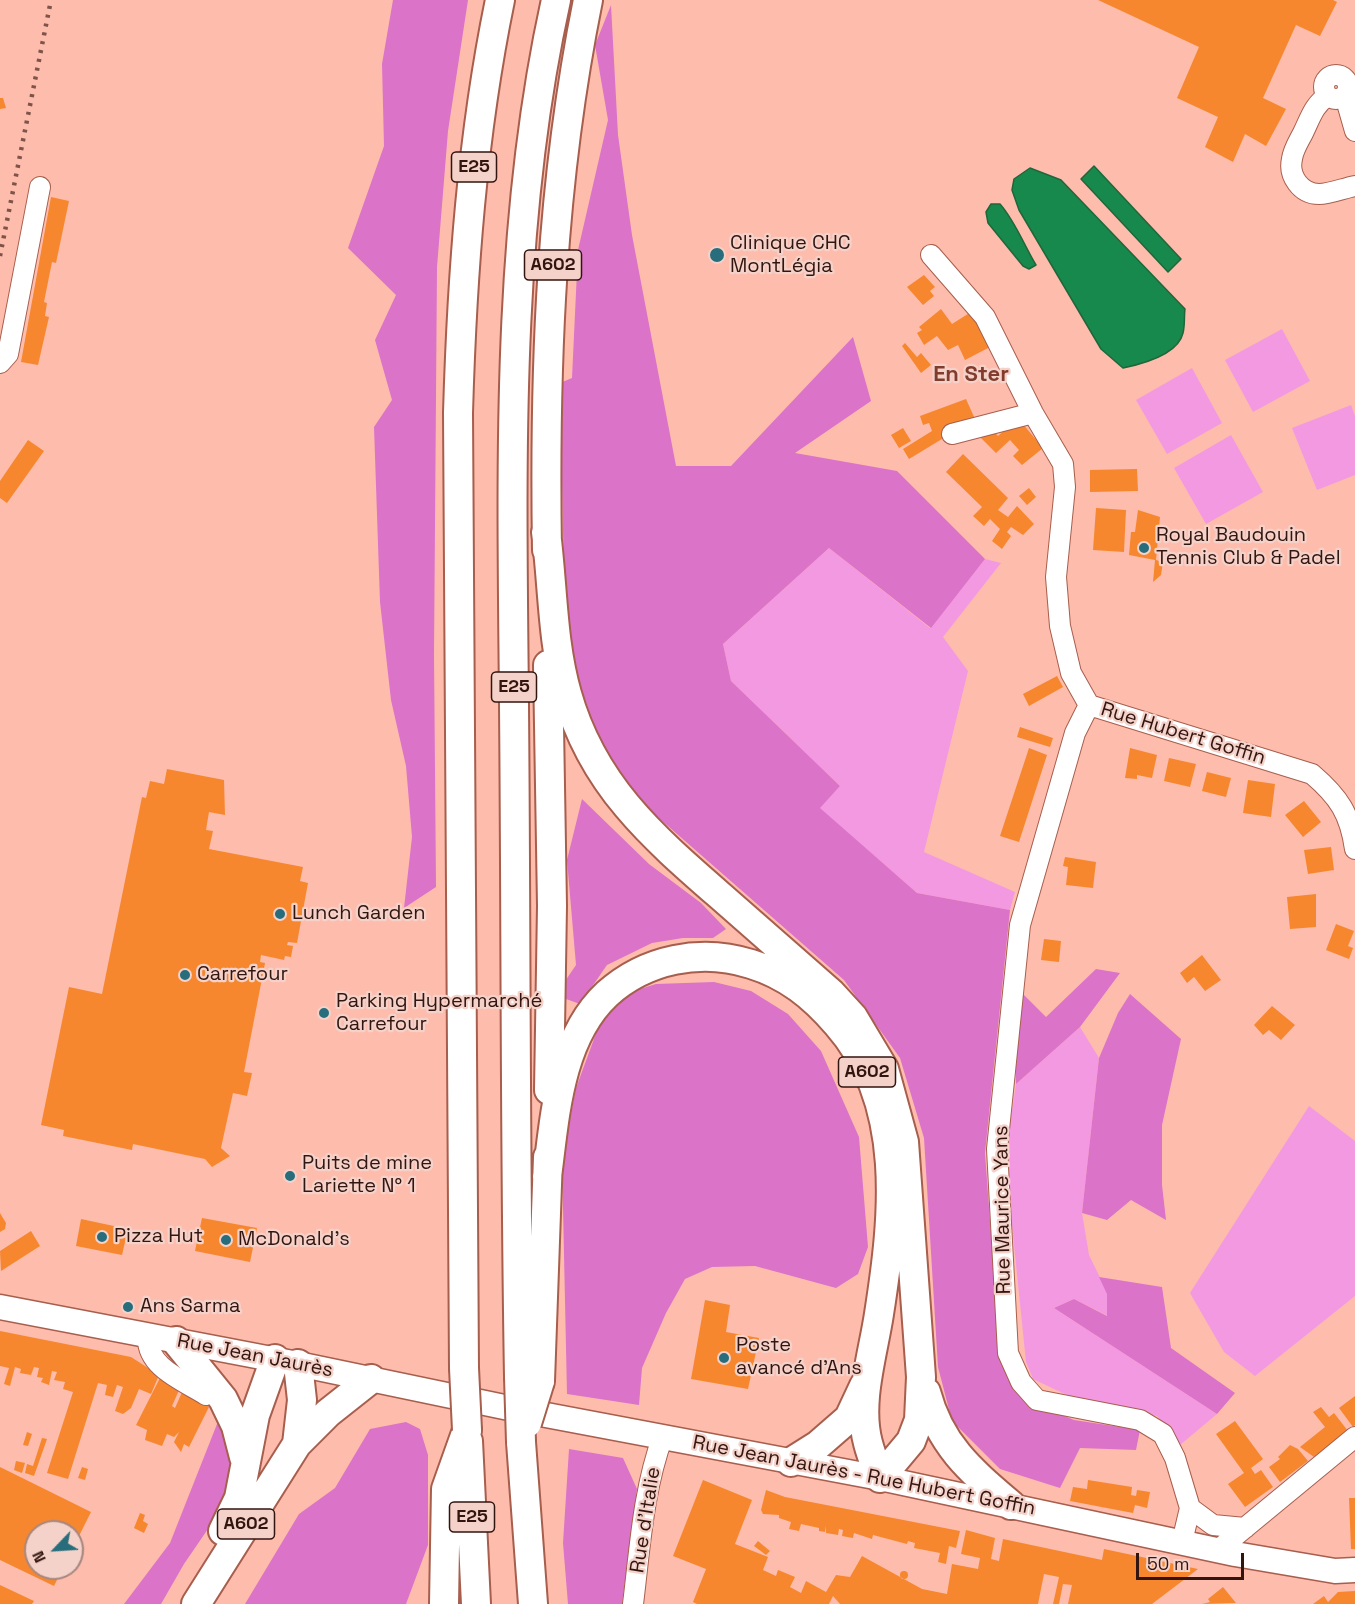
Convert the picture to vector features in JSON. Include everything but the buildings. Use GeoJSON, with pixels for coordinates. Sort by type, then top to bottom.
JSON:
{"type":"FeatureCollection","features":[{"type":"Feature","properties":{"kind":"highway","name":"E25"},"geometry":{"type":"LineString","coordinates":[[476,1604],[464,1368],[458,413],[460,336],[477,146],[500,0]]}},
{"type":"Feature","properties":{"kind":"highway","name":"E25"},"geometry":{"type":"LineString","coordinates":[[533,1604],[521,1442],[530,1379],[513,403],[525,205],[556,0]]}},
{"type":"Feature","properties":{"kind":"highway","name":"A602"},"geometry":{"type":"LineString","coordinates":[[588,0],[565,129],[553,255],[546,364],[546,532],[555,639],[566,693],[588,751],[604,779],[630,812],[665,848],[831,993],[853,1017],[884,1069],[904,1142],[921,1377],[919,1420],[911,1441],[880,1478]]}},
{"type":"Feature","properties":{"kind":"highway"},"geometry":{"type":"LineString","coordinates":[[546,532],[552,906],[548,1177]]}},
{"type":"Feature","properties":{"kind":"highway","name":"A602"},"geometry":{"type":"LineString","coordinates":[[530,1379],[548,1177],[559,1095],[569,1058],[593,1010],[608,994],[649,968],[693,957],[718,956],[746,962],[768,969],[789,980],[815,999],[851,1040],[877,1094],[888,1137],[891,1173],[888,1246],[879,1316],[865,1384],[849,1418],[818,1445],[791,1462]]}},
{"type":"Feature","properties":{"kind":"highway","name":"A602"},"geometry":{"type":"LineString","coordinates":[[176,1341],[223,1399],[236,1426],[245,1465]]}},
{"type":"Feature","properties":{"kind":"highway","name":"A602"},"geometry":{"type":"LineString","coordinates":[[287,1361],[302,1400],[297,1444]]}},
{"type":"Feature","properties":{"kind":"highway","name":"A602"},"geometry":{"type":"LineString","coordinates":[[176,1604],[227,1525],[239,1498],[255,1415],[287,1361]]}},
{"type":"Feature","properties":{"kind":"highway","name":"A602"},"geometry":{"type":"LineString","coordinates":[[921,1377],[933,1418],[942,1436],[957,1456],[1011,1505]]}},
{"type":"Feature","properties":{"kind":"highway","name":"A602"},"geometry":{"type":"LineString","coordinates":[[196,1604],[297,1444],[328,1413],[371,1379]]}},
{"type":"Feature","properties":{"kind":"highway","name":"A602"},"geometry":{"type":"LineString","coordinates":[[865,1384],[867,1441],[880,1478]]}},
{"type":"Feature","properties":{"kind":"highway"},"geometry":{"type":"LineString","coordinates":[[444,1604],[446,1489],[467,1430]]}},
{"type":"Feature","properties":{"kind":"main road","name":"Rue Jean Jaurès"},"geometry":{"type":"LineString","coordinates":[[0,1307],[287,1361],[509,1408]]}},
{"type":"Feature","properties":{"kind":"main road","name":"Rue Jean Jaurès - Rue Hubert Goffin"},"geometry":{"type":"LineString","coordinates":[[509,1408],[880,1478],[1218,1550]]}},
{"type":"Feature","properties":{"kind":"main road"},"geometry":{"type":"LineString","coordinates":[[1218,1550],[1335,1571],[1355,1570]]}},
{"type":"Feature","properties":{"kind":"street"},"geometry":{"type":"LineString","coordinates":[[1355,131],[1336,96],[1318,102],[1291,160],[1292,173],[1298,184],[1308,192],[1319,194],[1355,186]]}},
{"type":"Feature","properties":{"kind":"street"},"geometry":{"type":"LineString","coordinates":[[0,363],[8,354],[40,187]]}},
{"type":"Feature","properties":{"kind":"street","name":"Rue Hubert Goffin"},"geometry":{"type":"LineString","coordinates":[[931,255],[986,317],[1033,413],[1063,464],[1065,487],[1056,577],[1060,626],[1071,673],[1089,705],[1312,774],[1333,792],[1352,824],[1355,849]]}},
{"type":"Feature","properties":{"kind":"street"},"geometry":{"type":"LineString","coordinates":[[952,434],[1033,413]]}},
{"type":"Feature","properties":{"kind":"street","name":"Rue Maurice Yans"},"geometry":{"type":"LineString","coordinates":[[1089,705],[1075,733],[1020,926],[997,1149],[1008,1353],[1022,1382],[1037,1400],[1140,1420],[1163,1434],[1175,1458],[1190,1508],[1182,1542]]}},
{"type":"Feature","properties":{"kind":"street"},"geometry":{"type":"LineString","coordinates":[[148,1335],[152,1355],[161,1367],[206,1395]]}},
{"type":"Feature","properties":{"kind":"street","name":"Rue d'Italie"},"geometry":{"type":"LineString","coordinates":[[633,1604],[646,1497],[654,1460],[663,1436]]}},
{"type":"Feature","properties":{"kind":"street"},"geometry":{"type":"LineString","coordinates":[[1218,1550],[1355,1437]]}},
{"type":"Feature","properties":{"kind":"street"},"geometry":{"type":"LineString","coordinates":[[1190,1508],[1213,1525],[1245,1528]]}},
{"type":"Feature","properties":{"kind":"shaded area"},"geometry":{"type":"Polygon","coordinates":[[[393,0],[468,0],[448,131],[437,267],[434,654],[436,887],[404,908],[412,837],[406,766],[391,700],[380,602],[374,427],[392,400],[375,340],[396,295],[348,248],[384,146],[382,64],[393,0]]]}},
{"type":"Feature","properties":{"kind":"shaded area"},"geometry":{"type":"Polygon","coordinates":[[[611,5],[618,135],[632,235],[676,466],[731,466],[853,337],[871,401],[795,453],[897,471],[985,559],[931,628],[829,548],[723,644],[731,681],[840,786],[820,808],[917,893],[1010,910],[985,1153],[1000,1357],[1034,1403],[1074,1420],[1140,1430],[1136,1450],[1080,1448],[1060,1488],[1000,1469],[952,1421],[938,1367],[924,1138],[900,1058],[844,980],[629,792],[587,716],[565,630],[560,383],[572,378],[578,250],[608,120],[595,45],[611,5]]]}},
{"type":"Feature","properties":{"kind":"shaded area"},"geometry":{"type":"Polygon","coordinates":[[[1094,166],[1181,259],[1168,272],[1081,179],[1094,166]]]}},
{"type":"Feature","properties":{"kind":"shaded area"},"geometry":{"type":"Polygon","coordinates":[[[1030,168],[1061,180],[1185,309],[1180,341],[1167,353],[1123,368],[1101,349],[1019,210],[1012,190],[1014,179],[1030,168]]]}},
{"type":"Feature","properties":{"kind":"shaded area"},"geometry":{"type":"Polygon","coordinates":[[[991,204],[1000,204],[1015,225],[1036,265],[1029,269],[1023,266],[988,223],[986,212],[991,204]]]}},
{"type":"Feature","properties":{"kind":"shaded area"},"geometry":{"type":"Polygon","coordinates":[[[1282,329],[1310,381],[1253,412],[1225,360],[1282,329]]]}},
{"type":"Feature","properties":{"kind":"shaded area"},"geometry":{"type":"Polygon","coordinates":[[[1192,368],[1222,423],[1167,454],[1136,400],[1192,368]]]}},
{"type":"Feature","properties":{"kind":"shaded area"},"geometry":{"type":"Polygon","coordinates":[[[1351,405],[1355,416],[1355,475],[1317,490],[1292,428],[1351,405]]]}},
{"type":"Feature","properties":{"kind":"shaded area"},"geometry":{"type":"Polygon","coordinates":[[[1231,435],[1263,492],[1206,524],[1174,468],[1231,435]]]}},
{"type":"Feature","properties":{"kind":"shaded area"},"geometry":{"type":"Polygon","coordinates":[[[829,548],[930,628],[985,559],[1001,563],[943,637],[968,671],[924,852],[1015,892],[1010,910],[917,893],[819,808],[840,786],[731,681],[723,644],[829,548]]]}},
{"type":"Feature","properties":{"kind":"shaded area"},"geometry":{"type":"Polygon","coordinates":[[[582,799],[649,864],[701,903],[726,929],[713,938],[683,938],[652,943],[607,965],[580,1004],[566,999],[561,987],[576,965],[567,860],[582,799]]]}},
{"type":"Feature","properties":{"kind":"shaded area"},"geometry":{"type":"Polygon","coordinates":[[[1096,969],[1120,973],[1080,1027],[1016,1084],[1015,1040],[1023,994],[1046,1017],[1096,969]]]}},
{"type":"Feature","properties":{"kind":"shaded area"},"geometry":{"type":"Polygon","coordinates":[[[714,982],[751,991],[788,1014],[821,1051],[859,1137],[868,1247],[858,1274],[836,1288],[755,1266],[712,1267],[685,1279],[666,1313],[642,1368],[639,1405],[567,1394],[562,1161],[576,1088],[598,1028],[627,993],[656,984],[714,982]]]}},
{"type":"Feature","properties":{"kind":"shaded area"},"geometry":{"type":"Polygon","coordinates":[[[1130,994],[1181,1039],[1162,1125],[1162,1185],[1166,1220],[1131,1200],[1107,1220],[1082,1213],[1099,1058],[1118,1013],[1130,994]]]}},
{"type":"Feature","properties":{"kind":"shaded area"},"geometry":{"type":"Polygon","coordinates":[[[1080,1027],[1099,1058],[1082,1213],[1089,1255],[1108,1294],[1108,1316],[1074,1299],[1054,1308],[1217,1414],[1180,1445],[1157,1416],[1073,1398],[1033,1379],[1026,1362],[1005,1157],[1016,1084],[1080,1027]]]}},
{"type":"Feature","properties":{"kind":"shaded area"},"geometry":{"type":"Polygon","coordinates":[[[1309,1106],[1355,1141],[1355,1296],[1255,1376],[1224,1352],[1190,1293],[1309,1106]]]}},
{"type":"Feature","properties":{"kind":"shaded area"},"geometry":{"type":"Polygon","coordinates":[[[1099,1277],[1162,1287],[1171,1348],[1235,1393],[1217,1414],[1054,1308],[1074,1299],[1107,1316],[1107,1294],[1099,1277]]]}},
{"type":"Feature","properties":{"kind":"shaded area"},"geometry":{"type":"Polygon","coordinates":[[[219,1419],[233,1467],[223,1507],[184,1564],[161,1604],[124,1604],[170,1543],[219,1419]]]}},
{"type":"Feature","properties":{"kind":"shaded area"},"geometry":{"type":"Polygon","coordinates":[[[406,1422],[420,1429],[428,1455],[428,1545],[406,1604],[245,1604],[299,1514],[335,1488],[370,1429],[406,1422]]]}},
{"type":"Feature","properties":{"kind":"shaded area"},"geometry":{"type":"Polygon","coordinates":[[[569,1449],[623,1458],[637,1489],[622,1604],[568,1604],[563,1543],[569,1449]]]}},
{"type":"Feature","properties":{"kind":"railway"},"geometry":{"type":"LineString","coordinates":[[0,256],[51,0]]}},
{"type":"Feature","properties":{"kind":"place","name":"Clinique CHC MontLégia"},"geometry":{"type":"Point","coordinates":[717,255]}},
{"type":"Feature","properties":{"kind":"place","name":"Royal Baudouin Tennis Club & Padel"},"geometry":{"type":"Point","coordinates":[1144,548]}},
{"type":"Feature","properties":{"kind":"place","name":"Lunch Garden"},"geometry":{"type":"Point","coordinates":[280,914]}},
{"type":"Feature","properties":{"kind":"place","name":"Carrefour"},"geometry":{"type":"Point","coordinates":[185,975]}},
{"type":"Feature","properties":{"kind":"place","name":"Parking Hypermarché Carrefour"},"geometry":{"type":"Point","coordinates":[324,1013]}},
{"type":"Feature","properties":{"kind":"place","name":"Puits de mine Lariette N° 1"},"geometry":{"type":"Point","coordinates":[290,1176]}},
{"type":"Feature","properties":{"kind":"place","name":"Pizza Hut"},"geometry":{"type":"Point","coordinates":[102,1237]}},
{"type":"Feature","properties":{"kind":"place","name":"McDonald's"},"geometry":{"type":"Point","coordinates":[226,1240]}},
{"type":"Feature","properties":{"kind":"place","name":"Ans Sarma"},"geometry":{"type":"Point","coordinates":[128,1307]}},
{"type":"Feature","properties":{"kind":"place","name":"Poste avancé d'Ans"},"geometry":{"type":"Point","coordinates":[724,1358]}},
{"type":"Feature","properties":{"kind":"district","name":"En Ster"},"geometry":{"type":"Point","coordinates":[971,375]}}]}
